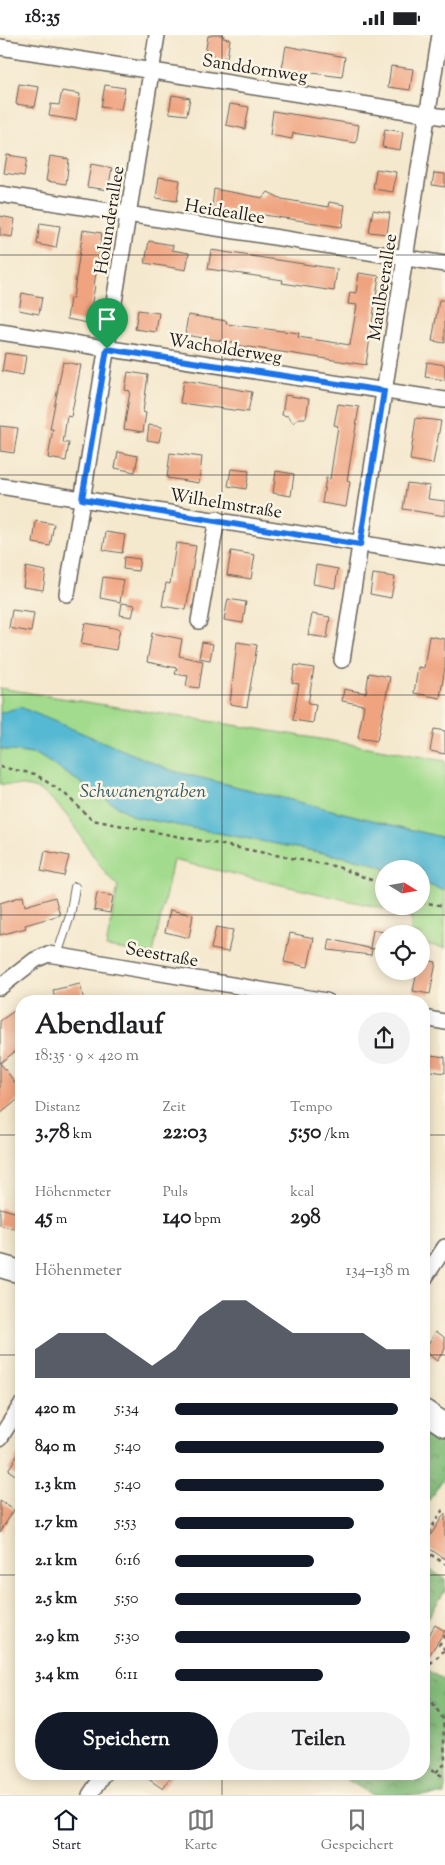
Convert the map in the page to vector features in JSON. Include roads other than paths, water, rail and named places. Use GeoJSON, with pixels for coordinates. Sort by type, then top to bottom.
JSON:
{"type":"FeatureCollection","features":[{"type":"Feature","properties":{"kind":"street","name":"Holunderallee"},"geometry":{"type":"LineString","coordinates":[[67,594],[157,35]]}},
{"type":"Feature","properties":{"kind":"street","name":"Maulbeerallee"},"geometry":{"type":"LineString","coordinates":[[342,660],[440,35]]}},
{"type":"Feature","properties":{"kind":"street","name":"Sanddornweg"},"geometry":{"type":"LineString","coordinates":[[0,47],[445,117]]}},
{"type":"Feature","properties":{"kind":"street","name":"Heideallee"},"geometry":{"type":"LineString","coordinates":[[0,194],[445,264]]}},
{"type":"Feature","properties":{"kind":"street","name":"Wacholderweg"},"geometry":{"type":"LineString","coordinates":[[0,332],[445,400]]}},
{"type":"Feature","properties":{"kind":"street","name":"Wilhelmstraße"},"geometry":{"type":"LineString","coordinates":[[0,486],[217,519],[360,545],[445,557]]}},
{"type":"Feature","properties":{"kind":"street"},"geometry":{"type":"LineString","coordinates":[[199,621],[217,519]]}},
{"type":"Feature","properties":{"kind":"street","name":"Seestraße"},"geometry":{"type":"LineString","coordinates":[[0,987],[35,960],[48,954],[270,995]]}},
{"type":"Feature","properties":{"kind":"street"},"geometry":{"type":"LineString","coordinates":[[430,1019],[445,1022]]}},
{"type":"Feature","properties":{"kind":"street"},"geometry":{"type":"LineString","coordinates":[[430,1270],[445,1247]]}},
{"type":"Feature","properties":{"kind":"street"},"geometry":{"type":"LineString","coordinates":[[0,1266],[15,1270]]}},
{"type":"Feature","properties":{"kind":"street"},"geometry":{"type":"LineString","coordinates":[[0,1438],[15,1414]]}},
{"type":"Feature","properties":{"kind":"street"},"geometry":{"type":"LineString","coordinates":[[430,1415],[445,1425]]}},
{"type":"Feature","properties":{"kind":"street"},"geometry":{"type":"LineString","coordinates":[[90,1795],[100,1780]]}},
{"type":"Feature","properties":{"kind":"lane"},"geometry":{"type":"LineString","coordinates":[[57,955],[70,916],[75,887]]}},
{"type":"Feature","properties":{"kind":"water","name":"Schwanengraben"},"geometry":{"type":"Polygon","coordinates":[[[20,707],[173,771],[445,838],[445,891],[430,885],[430,860],[375,860],[375,865],[366,861],[134,817],[38,755],[0,749],[0,713],[20,707]]]}}]}
